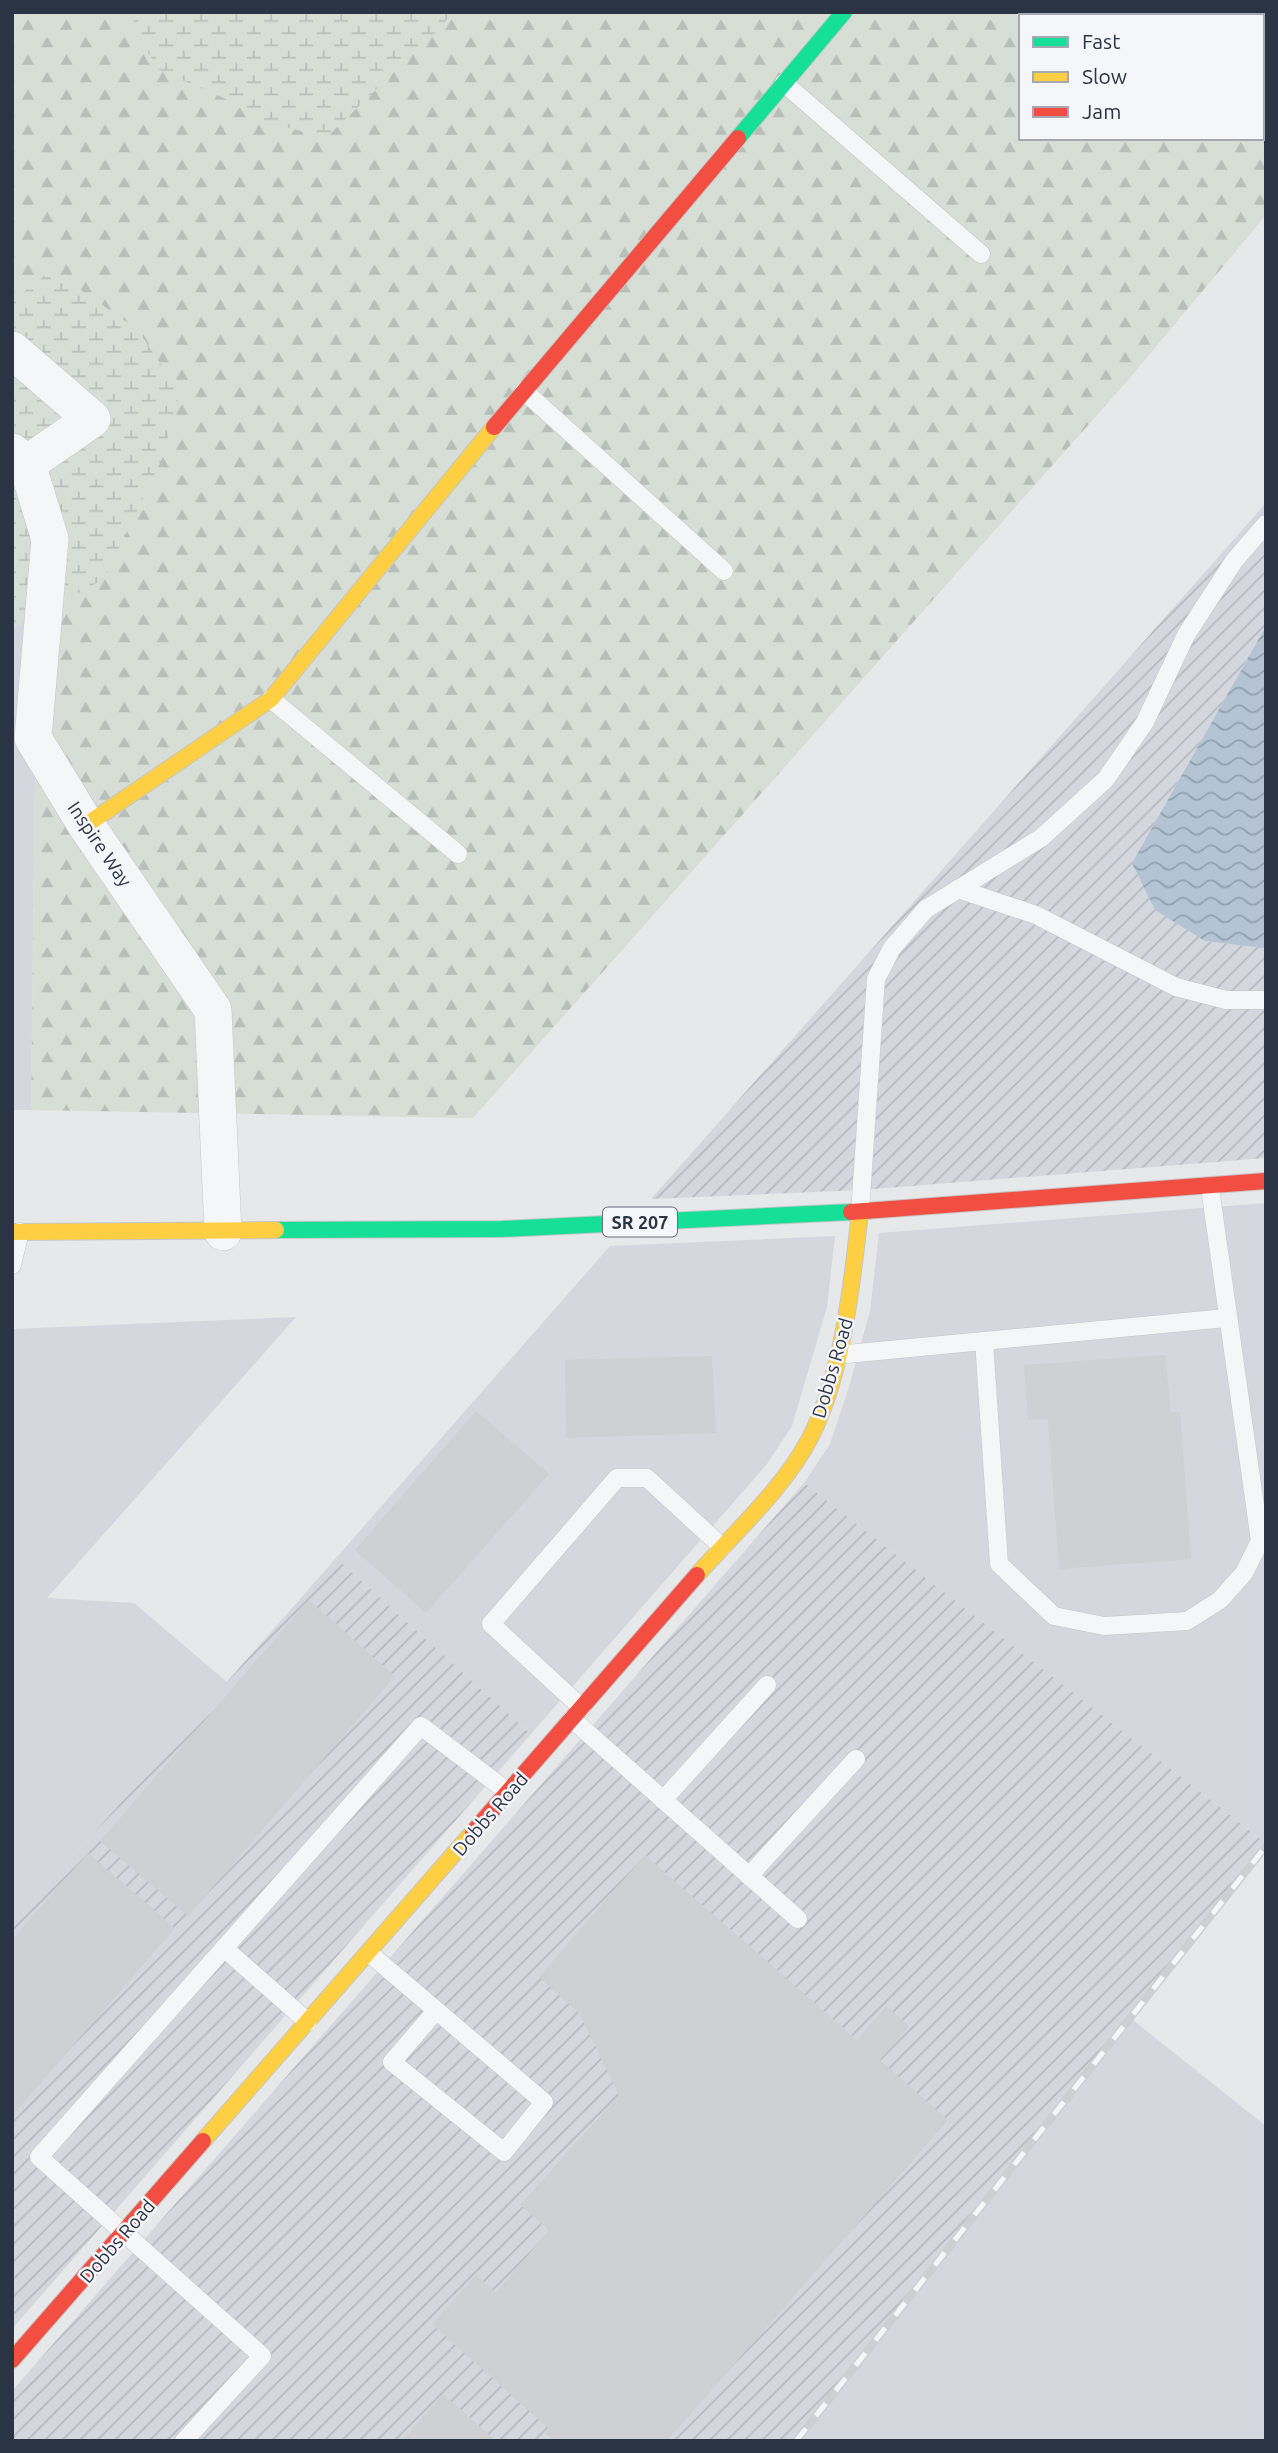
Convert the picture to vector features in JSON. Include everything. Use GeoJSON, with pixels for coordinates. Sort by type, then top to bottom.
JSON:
{"type":"FeatureCollection","features":[{"type":"Feature","properties":{"kind":"main road"},"geometry":{"type":"LineString","coordinates":[[86,825],[271,699],[524,391],[844,12]]}},
{"type":"Feature","properties":{"kind":"main road","name":"SR 207"},"geometry":{"type":"LineString","coordinates":[[16,1232],[501,1229],[860,1212],[1210,1188],[1266,1181]]}},
{"type":"Feature","properties":{"kind":"main road","name":"Dobbs Road"},"geometry":{"type":"LineString","coordinates":[[12,2360],[784,1476],[812,1433],[836,1355],[849,1308],[860,1212]]}},
{"type":"Feature","properties":{"kind":"street"},"geometry":{"type":"LineString","coordinates":[[12,350],[92,419],[20,458]]}},
{"type":"Feature","properties":{"kind":"street","name":"Inspire Way"},"geometry":{"type":"LineString","coordinates":[[20,458],[50,539],[33,738],[86,825],[213,1010],[223,1232]]}},
{"type":"Feature","properties":{"kind":"lane"},"geometry":{"type":"LineString","coordinates":[[784,83],[981,254]]}},
{"type":"Feature","properties":{"kind":"lane"},"geometry":{"type":"LineString","coordinates":[[524,391],[724,571]]}},
{"type":"Feature","properties":{"kind":"lane"},"geometry":{"type":"LineString","coordinates":[[860,1212],[876,979],[892,948],[926,909],[1041,838],[1106,779],[1145,722],[1193,625],[1234,561],[1266,524]]}},
{"type":"Feature","properties":{"kind":"lane"},"geometry":{"type":"LineString","coordinates":[[271,699],[458,854]]}},
{"type":"Feature","properties":{"kind":"lane"},"geometry":{"type":"LineString","coordinates":[[958,889],[1036,915],[1176,987],[1226,1000],[1266,1000]]}},
{"type":"Feature","properties":{"kind":"lane"},"geometry":{"type":"LineString","coordinates":[[984,1341],[999,1564],[1054,1616],[1104,1626],[1187,1621],[1220,1600],[1244,1573],[1259,1541],[1254,1485],[1226,1318],[1210,1188]]}},
{"type":"Feature","properties":{"kind":"lane"},"geometry":{"type":"LineString","coordinates":[[12,1265],[16,1232]]}},
{"type":"Feature","properties":{"kind":"lane"},"geometry":{"type":"LineString","coordinates":[[836,1355],[1226,1318]]}},
{"type":"Feature","properties":{"kind":"lane"},"geometry":{"type":"LineString","coordinates":[[722,1547],[647,1478],[617,1478],[491,1624],[663,1800],[798,1919]]}},
{"type":"Feature","properties":{"kind":"lane"},"geometry":{"type":"LineString","coordinates":[[663,1800],[767,1685]]}},
{"type":"Feature","properties":{"kind":"lane"},"geometry":{"type":"LineString","coordinates":[[184,2441],[262,2356],[38,2157],[421,1726],[508,1792]]}},
{"type":"Feature","properties":{"kind":"lane"},"geometry":{"type":"LineString","coordinates":[[750,1876],[856,1759]]}},
{"type":"Feature","properties":{"kind":"lane"},"geometry":{"type":"LineString","coordinates":[[224,1948],[307,2022]]}},
{"type":"Feature","properties":{"kind":"lane"},"geometry":{"type":"LineString","coordinates":[[369,1953],[435,2012],[544,2102],[504,2152],[392,2062],[435,2012]]}},
{"type":"Feature","properties":{"kind":"shaded area"},"geometry":{"type":"Polygon","coordinates":[[[1266,503],[1266,626],[1132,863],[1205,941],[1266,948],[1266,1158],[861,1190],[651,1199],[1266,503]]]}},
{"type":"Feature","properties":{"kind":"shaded area"},"geometry":{"type":"Polygon","coordinates":[[[37,615],[31,1110],[12,1110],[12,629],[37,615]]]}},
{"type":"Feature","properties":{"kind":"shaded area"},"geometry":{"type":"Polygon","coordinates":[[[1266,1203],[1266,1843],[804,1483],[830,1444],[849,1387],[870,1311],[879,1233],[1266,1203]]]}},
{"type":"Feature","properties":{"kind":"shaded area"},"geometry":{"type":"Polygon","coordinates":[[[835,1236],[827,1307],[792,1426],[767,1464],[531,1734],[336,1558],[610,1246],[835,1236]]]}},
{"type":"Feature","properties":{"kind":"shaded area"},"geometry":{"type":"Polygon","coordinates":[[[296,1317],[47,1598],[134,1603],[227,1682],[12,1926],[12,1329],[296,1317]]]}},
{"type":"Feature","properties":{"kind":"shaded area"},"geometry":{"type":"Polygon","coordinates":[[[804,1483],[1266,1843],[794,2441],[12,2441],[12,2391],[804,1483]]]}},
{"type":"Feature","properties":{"kind":"shaded area"},"geometry":{"type":"Polygon","coordinates":[[[336,1558],[531,1734],[12,2329],[12,1926],[336,1558]]]}},
{"type":"Feature","properties":{"kind":"shaded area"},"geometry":{"type":"Polygon","coordinates":[[[1129,2017],[1266,2126],[1266,2441],[794,2441],[1129,2017]]]}},
{"type":"Feature","properties":{"kind":"green space"},"geometry":{"type":"Polygon","coordinates":[[[12,12],[136,12],[133,23],[228,100],[260,120],[445,23],[450,12],[1266,12],[1266,215],[1129,379],[473,1118],[31,1110],[37,615],[52,271],[12,301],[12,12]]]}},
{"type":"Feature","properties":{"kind":"green space"},"geometry":{"type":"Polygon","coordinates":[[[136,12],[450,12],[445,23],[326,138],[260,120],[228,100],[157,69],[133,23],[136,12]]]}},
{"type":"Feature","properties":{"kind":"green space"},"geometry":{"type":"Polygon","coordinates":[[[52,270],[138,330],[180,393],[162,459],[104,579],[12,629],[12,301],[52,270]]]}},
{"type":"Feature","properties":{"kind":"water"},"geometry":{"type":"Polygon","coordinates":[[[1266,626],[1266,948],[1263,948],[1205,941],[1155,910],[1132,863],[1266,626]]]}},
{"type":"Feature","properties":{"kind":"building"},"geometry":{"type":"Polygon","coordinates":[[[1165,1355],[1171,1412],[1180,1412],[1191,1559],[1059,1569],[1048,1419],[1028,1420],[1024,1365],[1165,1355]]]}},
{"type":"Feature","properties":{"kind":"building"},"geometry":{"type":"Polygon","coordinates":[[[712,1356],[716,1433],[566,1438],[565,1360],[712,1356]]]}},
{"type":"Feature","properties":{"kind":"building"},"geometry":{"type":"Polygon","coordinates":[[[476,1411],[549,1474],[426,1613],[355,1550],[476,1411]]]}},
{"type":"Feature","properties":{"kind":"building"},"geometry":{"type":"Polygon","coordinates":[[[309,1600],[395,1676],[188,1916],[100,1841],[309,1600]]]}},
{"type":"Feature","properties":{"kind":"building"},"geometry":{"type":"Polygon","coordinates":[[[88,1853],[175,1928],[12,2116],[12,1940],[88,1853]]]}},
{"type":"Feature","properties":{"kind":"building"},"geometry":{"type":"Polygon","coordinates":[[[645,1855],[857,2040],[886,2006],[909,2026],[880,2060],[948,2120],[667,2441],[554,2441],[545,2433],[549,2429],[432,2324],[476,2275],[496,2293],[549,2230],[520,2205],[619,2095],[579,2013],[539,1977],[645,1855]]]}},
{"type":"Feature","properties":{"kind":"building"},"geometry":{"type":"Polygon","coordinates":[[[443,2394],[496,2441],[402,2441],[443,2394]]]}},
{"type":"Feature","properties":{"kind":"railway"},"geometry":{"type":"LineString","coordinates":[[796,2441],[1266,1846]]}},
{"type":"Feature","properties":{"kind":"traffic: fast"},"geometry":{"type":"LineString","coordinates":[[738,138],[844,12]]}},
{"type":"Feature","properties":{"kind":"traffic: fast"},"geometry":{"type":"LineString","coordinates":[[276,1230],[501,1229],[851,1212]]}},
{"type":"Feature","properties":{"kind":"traffic: slow"},"geometry":{"type":"LineString","coordinates":[[86,825],[271,699],[494,427]]}},
{"type":"Feature","properties":{"kind":"traffic: slow"},"geometry":{"type":"LineString","coordinates":[[697,1575],[785,1476],[809,1440],[821,1414],[844,1329],[860,1212]]}},
{"type":"Feature","properties":{"kind":"traffic: slow"},"geometry":{"type":"LineString","coordinates":[[12,1232],[276,1230]]}},
{"type":"Feature","properties":{"kind":"traffic: slow"},"geometry":{"type":"LineString","coordinates":[[203,2141],[473,1832]]}},
{"type":"Feature","properties":{"kind":"traffic: jam"},"geometry":{"type":"LineString","coordinates":[[494,427],[738,138]]}},
{"type":"Feature","properties":{"kind":"traffic: jam"},"geometry":{"type":"LineString","coordinates":[[851,1212],[1266,1181]]}},
{"type":"Feature","properties":{"kind":"traffic: jam"},"geometry":{"type":"LineString","coordinates":[[473,1832],[697,1575]]}},
{"type":"Feature","properties":{"kind":"traffic: jam"},"geometry":{"type":"LineString","coordinates":[[12,2360],[203,2141]]}}]}
